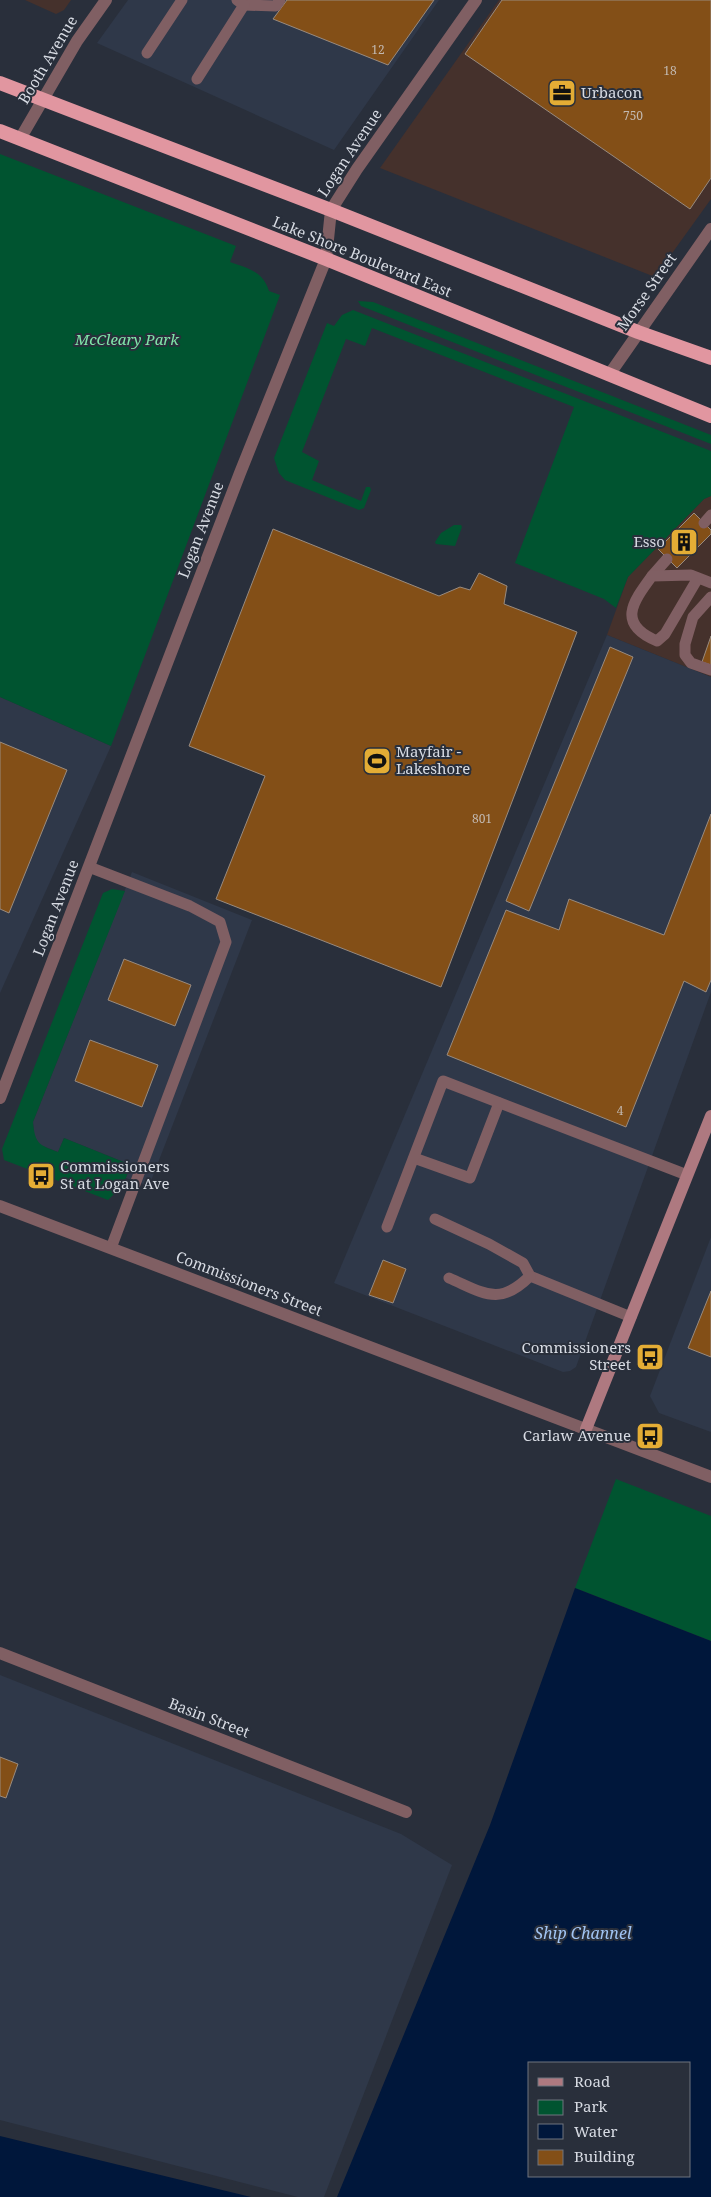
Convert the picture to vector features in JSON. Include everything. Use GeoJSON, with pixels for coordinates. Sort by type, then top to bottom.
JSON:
{"type":"FeatureCollection","features":[{"type":"Feature","properties":{"kind":"highway","name":"Lake Shore Boulevard East"},"geometry":{"type":"LineString","coordinates":[[0,83],[331,210],[638,332],[711,358]]}},
{"type":"Feature","properties":{"kind":"highway","name":"Lake Shore Boulevard East"},"geometry":{"type":"LineString","coordinates":[[0,131],[326,259],[711,416]]}},
{"type":"Feature","properties":{"kind":"main road"},"geometry":{"type":"LineString","coordinates":[[586,1429],[711,1116]]}},
{"type":"Feature","properties":{"kind":"street","name":"Booth Avenue"},"geometry":{"type":"LineString","coordinates":[[20,139],[77,41],[106,0]]}},
{"type":"Feature","properties":{"kind":"street","name":"Logan Avenue"},"geometry":{"type":"LineString","coordinates":[[0,1098],[240,474],[326,259],[331,210],[362,161],[476,0]]}},
{"type":"Feature","properties":{"kind":"street","name":"Morse Street"},"geometry":{"type":"LineString","coordinates":[[609,375],[711,229]]}},
{"type":"Feature","properties":{"kind":"street","name":"Commissioners Street"},"geometry":{"type":"LineString","coordinates":[[0,1206],[711,1477]]}},
{"type":"Feature","properties":{"kind":"street","name":"Basin Street"},"geometry":{"type":"LineString","coordinates":[[0,1653],[406,1812]]}},
{"type":"Feature","properties":{"kind":"lane"},"geometry":{"type":"LineString","coordinates":[[147,53],[182,0]]}},
{"type":"Feature","properties":{"kind":"lane"},"geometry":{"type":"LineString","coordinates":[[197,80],[240,3],[276,6],[280,0]]}},
{"type":"Feature","properties":{"kind":"lane"},"geometry":{"type":"LineString","coordinates":[[667,559],[638,594],[631,613],[634,624],[642,635],[656,641],[665,634],[703,578]]}},
{"type":"Feature","properties":{"kind":"lane"},"geometry":{"type":"LineString","coordinates":[[652,576],[703,578]]}},
{"type":"Feature","properties":{"kind":"lane"},"geometry":{"type":"LineString","coordinates":[[711,597],[693,617],[684,644],[686,656],[691,663],[711,670]]}},
{"type":"Feature","properties":{"kind":"lane"},"geometry":{"type":"LineString","coordinates":[[89,867],[190,906],[220,922],[226,942],[110,1248]]}},
{"type":"Feature","properties":{"kind":"lane"},"geometry":{"type":"LineString","coordinates":[[387,1226],[442,1081],[687,1175]]}},
{"type":"Feature","properties":{"kind":"lane"},"geometry":{"type":"LineString","coordinates":[[414,1158],[470,1178],[499,1104]]}},
{"type":"Feature","properties":{"kind":"lane"},"geometry":{"type":"LineString","coordinates":[[435,1219],[489,1244],[522,1263],[530,1276],[631,1317]]}},
{"type":"Feature","properties":{"kind":"lane"},"geometry":{"type":"LineString","coordinates":[[449,1278],[492,1296],[509,1293],[530,1276]]}},
{"type":"Feature","properties":{"kind":"shaded area"},"geometry":{"type":"Polygon","coordinates":[[[25,0],[71,0],[64,10],[56,14],[25,0]]]}},
{"type":"Feature","properties":{"kind":"shaded area"},"geometry":{"type":"Polygon","coordinates":[[[128,0],[439,0],[334,150],[97,43],[128,0]]]}},
{"type":"Feature","properties":{"kind":"shaded area"},"geometry":{"type":"Polygon","coordinates":[[[499,0],[711,0],[711,199],[655,277],[380,168],[499,0]]]}},
{"type":"Feature","properties":{"kind":"shaded area"},"geometry":{"type":"Polygon","coordinates":[[[711,496],[711,677],[607,635],[628,577],[704,499],[711,496]]]}},
{"type":"Feature","properties":{"kind":"shaded area"},"geometry":{"type":"Polygon","coordinates":[[[607,635],[711,677],[711,992],[576,1367],[570,1371],[563,1372],[334,1283],[607,635]]]}},
{"type":"Feature","properties":{"kind":"shaded area"},"geometry":{"type":"Polygon","coordinates":[[[0,697],[111,746],[0,993],[0,697]]]}},
{"type":"Feature","properties":{"kind":"shaded area"},"geometry":{"type":"Polygon","coordinates":[[[132,872],[252,920],[149,1186],[126,1178],[131,1165],[64,1138],[58,1152],[40,1145],[34,1136],[33,1122],[132,872]]]}},
{"type":"Feature","properties":{"kind":"shaded area"},"geometry":{"type":"Polygon","coordinates":[[[711,1237],[711,1432],[659,1413],[650,1396],[711,1237]]]}},
{"type":"Feature","properties":{"kind":"shaded area"},"geometry":{"type":"Polygon","coordinates":[[[0,1675],[401,1834],[452,1865],[324,2197],[298,2197],[0,2120],[0,1675]]]}},
{"type":"Feature","properties":{"kind":"green space","name":"McCleary Park"},"geometry":{"type":"Polygon","coordinates":[[[0,154],[236,246],[230,262],[254,271],[263,279],[269,291],[280,295],[111,746],[0,697],[0,154]]]}},
{"type":"Feature","properties":{"kind":"green space"},"geometry":{"type":"Polygon","coordinates":[[[358,301],[373,302],[711,435],[711,444],[361,306],[358,301]]]}},
{"type":"Feature","properties":{"kind":"green space"},"geometry":{"type":"Polygon","coordinates":[[[353,310],[711,451],[711,496],[704,499],[628,577],[616,608],[604,599],[515,563],[574,407],[372,328],[365,346],[346,339],[302,452],[319,461],[312,480],[361,501],[366,487],[370,487],[371,490],[364,508],[359,510],[285,480],[279,473],[274,458],[327,323],[334,326],[342,315],[353,310]]]}},
{"type":"Feature","properties":{"kind":"green space"},"geometry":{"type":"Polygon","coordinates":[[[454,525],[461,525],[462,527],[455,546],[436,544],[435,542],[441,533],[454,525]]]}},
{"type":"Feature","properties":{"kind":"green space"},"geometry":{"type":"Polygon","coordinates":[[[112,889],[125,891],[33,1122],[35,1135],[39,1143],[46,1147],[58,1152],[64,1138],[131,1165],[123,1185],[108,1200],[4,1160],[2,1149],[103,893],[112,889]]]}},
{"type":"Feature","properties":{"kind":"green space"},"geometry":{"type":"Polygon","coordinates":[[[616,1479],[711,1516],[711,1641],[575,1588],[616,1479]]]}},
{"type":"Feature","properties":{"kind":"water","name":"Ship Channel"},"geometry":{"type":"Polygon","coordinates":[[[575,1588],[711,1641],[711,2197],[337,2197],[490,1825],[575,1588]]]}},
{"type":"Feature","properties":{"kind":"water"},"geometry":{"type":"Polygon","coordinates":[[[0,2136],[251,2197],[0,2197],[0,2136]]]}},
{"type":"Feature","properties":{"kind":"building"},"geometry":{"type":"Polygon","coordinates":[[[287,0],[434,0],[388,65],[273,19],[287,0]]]}},
{"type":"Feature","properties":{"kind":"building"},"geometry":{"type":"Polygon","coordinates":[[[502,0],[711,0],[711,178],[690,209],[465,54],[502,0]]]}},
{"type":"Feature","properties":{"kind":"building","name":"Esso"},"geometry":{"type":"Polygon","coordinates":[[[694,513],[711,530],[711,534],[677,568],[658,549],[694,513]]]}},
{"type":"Feature","properties":{"kind":"building","name":"Mayfair - Lakeshore"},"geometry":{"type":"Polygon","coordinates":[[[273,529],[439,596],[460,587],[470,590],[479,573],[507,586],[504,604],[577,632],[441,987],[216,899],[265,776],[189,746],[273,529]]]}},
{"type":"Feature","properties":{"kind":"building"},"geometry":{"type":"Polygon","coordinates":[[[711,636],[711,665],[702,662],[711,636]]]}},
{"type":"Feature","properties":{"kind":"building"},"geometry":{"type":"Polygon","coordinates":[[[610,647],[633,657],[529,911],[506,901],[610,647]]]}},
{"type":"Feature","properties":{"kind":"building"},"geometry":{"type":"Polygon","coordinates":[[[0,742],[67,770],[9,913],[0,909],[0,742]]]}},
{"type":"Feature","properties":{"kind":"building"},"geometry":{"type":"Polygon","coordinates":[[[711,814],[711,980],[706,992],[684,981],[626,1127],[447,1055],[506,910],[559,930],[569,899],[664,935],[711,814]]]}},
{"type":"Feature","properties":{"kind":"building"},"geometry":{"type":"Polygon","coordinates":[[[124,959],[191,985],[175,1026],[108,1000],[124,959]]]}},
{"type":"Feature","properties":{"kind":"building"},"geometry":{"type":"Polygon","coordinates":[[[90,1040],[158,1065],[142,1107],[75,1081],[90,1040]]]}},
{"type":"Feature","properties":{"kind":"building"},"geometry":{"type":"Polygon","coordinates":[[[383,1260],[406,1269],[393,1303],[369,1295],[383,1260]]]}},
{"type":"Feature","properties":{"kind":"building"},"geometry":{"type":"Polygon","coordinates":[[[711,1291],[711,1357],[688,1348],[711,1291]]]}},
{"type":"Feature","properties":{"kind":"building"},"geometry":{"type":"Polygon","coordinates":[[[0,1757],[18,1764],[6,1798],[0,1796],[0,1757]]]}},
{"type":"Feature","properties":{"kind":"place","name":"Urbacon"},"geometry":{"type":"Point","coordinates":[562,93]}},
{"type":"Feature","properties":{"kind":"place","name":"Esso"},"geometry":{"type":"Point","coordinates":[684,542]}},
{"type":"Feature","properties":{"kind":"place","name":"Mayfair - Lakeshore"},"geometry":{"type":"Point","coordinates":[377,761]}},
{"type":"Feature","properties":{"kind":"place","name":"Commissioners St at Logan Ave"},"geometry":{"type":"Point","coordinates":[41,1176]}},
{"type":"Feature","properties":{"kind":"place","name":"Commissioners Street"},"geometry":{"type":"Point","coordinates":[650,1357]}},
{"type":"Feature","properties":{"kind":"place","name":"Carlaw Avenue"},"geometry":{"type":"Point","coordinates":[650,1436]}}]}
